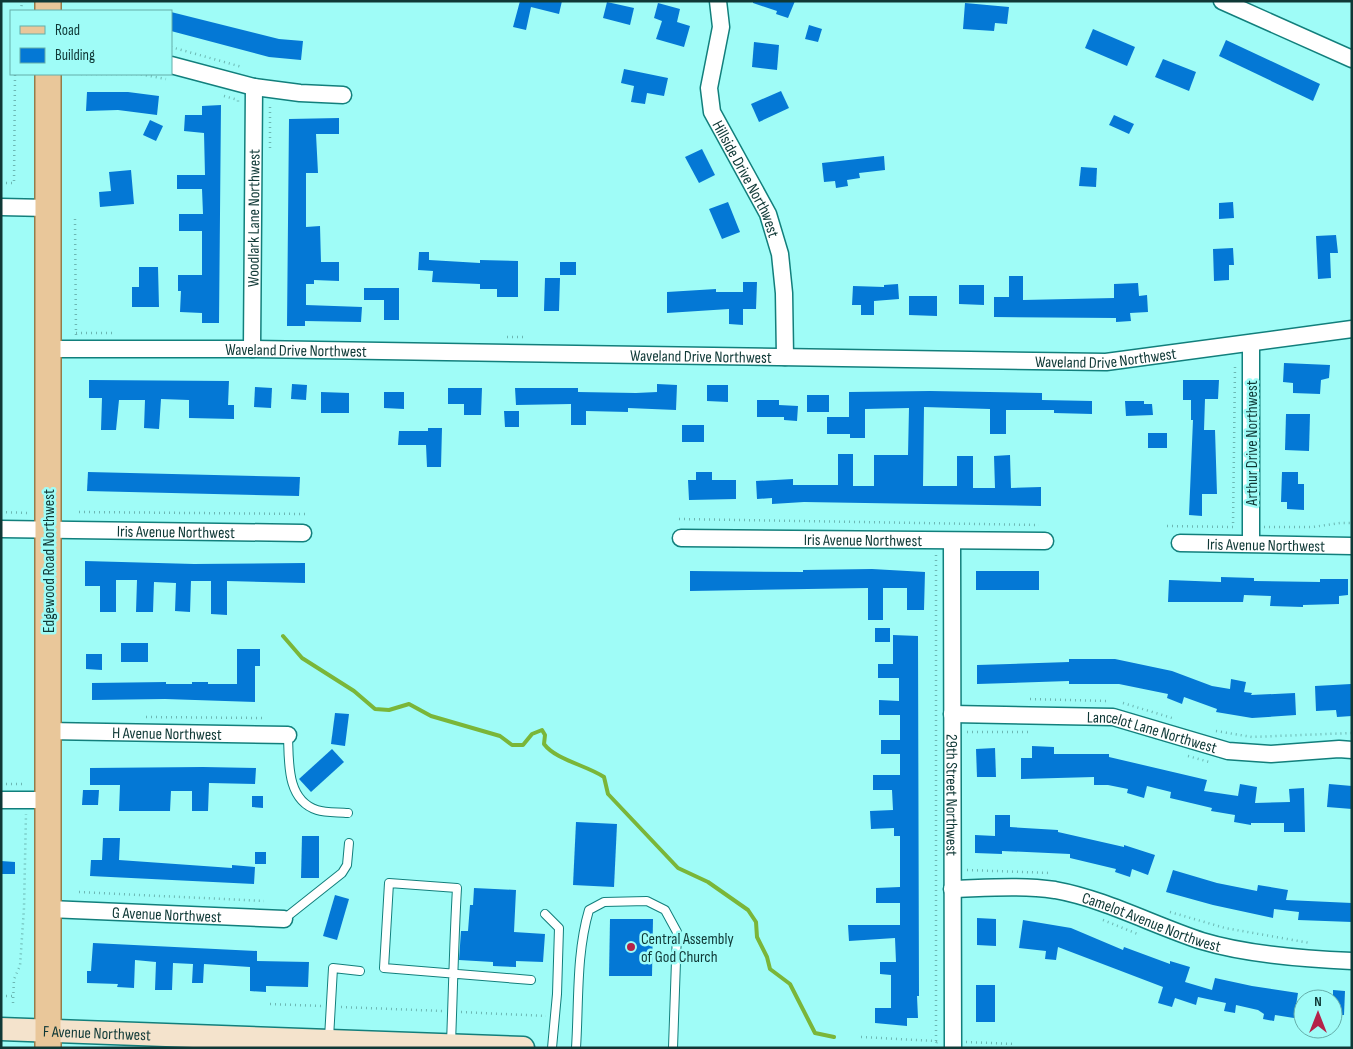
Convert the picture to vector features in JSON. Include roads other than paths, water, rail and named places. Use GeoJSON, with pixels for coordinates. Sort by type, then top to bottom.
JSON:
{"type":"FeatureCollection","features":[{"type":"Feature","properties":{"kind":"main road","name":"Edgewood Road Northwest"},"geometry":{"type":"LineString","coordinates":[[48,75],[48,1039]]}},
{"type":"Feature","properties":{"kind":"main road","name":"F Avenue Northwest"},"geometry":{"type":"LineString","coordinates":[[1,1029],[48,1039],[149,1037],[244,1042],[328,1040],[523,1048]]}},
{"type":"Feature","properties":{"kind":"street","name":"Hillside Drive Northwest"},"geometry":{"type":"LineString","coordinates":[[718,1],[720,27],[709,88],[712,112],[768,214],[780,254],[784,293],[785,357]]}},
{"type":"Feature","properties":{"kind":"street"},"geometry":{"type":"LineString","coordinates":[[1222,1],[1352,59]]}},
{"type":"Feature","properties":{"kind":"street"},"geometry":{"type":"LineString","coordinates":[[172,65],[254,87],[300,93],[343,95]]}},
{"type":"Feature","properties":{"kind":"street","name":"Woodlark Lane Northwest"},"geometry":{"type":"LineString","coordinates":[[252,349],[254,87]]}},
{"type":"Feature","properties":{"kind":"street"},"geometry":{"type":"LineString","coordinates":[[1,207],[48,208]]}},
{"type":"Feature","properties":{"kind":"street","name":"Waveland Drive Northwest"},"geometry":{"type":"LineString","coordinates":[[47,349],[252,349],[1106,362],[1352,328]]}},
{"type":"Feature","properties":{"kind":"street","name":"Arthur Drive Northwest"},"geometry":{"type":"LineString","coordinates":[[1251,543],[1252,343]]}},
{"type":"Feature","properties":{"kind":"street","name":"Iris Avenue Northwest"},"geometry":{"type":"LineString","coordinates":[[1,528],[48,531],[303,533]]}},
{"type":"Feature","properties":{"kind":"street","name":"Iris Avenue Northwest"},"geometry":{"type":"LineString","coordinates":[[682,538],[1045,541]]}},
{"type":"Feature","properties":{"kind":"street","name":"29th Street Northwest"},"geometry":{"type":"LineString","coordinates":[[952,541],[952,889],[956,1045]]}},
{"type":"Feature","properties":{"kind":"street","name":"Iris Avenue Northwest"},"geometry":{"type":"LineString","coordinates":[[1180,543],[1352,546]]}},
{"type":"Feature","properties":{"kind":"street","name":"Lancelot Lane Northwest"},"geometry":{"type":"LineString","coordinates":[[952,714],[1113,717],[1228,751],[1271,754],[1339,749],[1352,750]]}},
{"type":"Feature","properties":{"kind":"street","name":"H Avenue Northwest"},"geometry":{"type":"LineString","coordinates":[[47,731],[288,735]]}},
{"type":"Feature","properties":{"kind":"street"},"geometry":{"type":"LineString","coordinates":[[1,800],[48,800]]}},
{"type":"Feature","properties":{"kind":"street","name":"Camelot Avenue Northwest"},"geometry":{"type":"LineString","coordinates":[[952,889],[1023,888],[1054,890],[1088,898],[1204,942],[1273,955],[1352,961]]}},
{"type":"Feature","properties":{"kind":"street","name":"G Avenue Northwest"},"geometry":{"type":"LineString","coordinates":[[49,909],[284,919]]}},
{"type":"Feature","properties":{"kind":"lane"},"geometry":{"type":"LineString","coordinates":[[288,735],[292,783],[301,800],[316,810],[348,813]]}},
{"type":"Feature","properties":{"kind":"lane"},"geometry":{"type":"LineString","coordinates":[[284,919],[342,873],[347,865],[349,844]]}},
{"type":"Feature","properties":{"kind":"lane"},"geometry":{"type":"LineString","coordinates":[[450,1045],[452,1011],[453,973],[457,888],[389,883],[384,968],[453,973],[531,980]]}},
{"type":"Feature","properties":{"kind":"lane"},"geometry":{"type":"LineString","coordinates":[[576,1048],[584,925],[589,910],[604,902],[647,901],[665,910],[677,932],[673,1048]]}},
{"type":"Feature","properties":{"kind":"lane"},"geometry":{"type":"LineString","coordinates":[[545,914],[559,928],[552,1048]]}},
{"type":"Feature","properties":{"kind":"lane"},"geometry":{"type":"LineString","coordinates":[[328,1040],[333,968],[360,971]]}},
{"type":"Feature","properties":{"kind":"waterway"},"geometry":{"type":"LineString","coordinates":[[283,636],[302,658],[354,691],[375,709],[389,710],[409,704],[431,716],[500,736],[512,745],[523,745],[532,734],[542,730],[545,735],[544,744],[549,750],[604,777],[608,794],[678,868],[708,882],[748,910],[756,922],[757,937],[767,957],[770,969],[790,984],[815,1033],[834,1037]]}},
{"type":"Feature","properties":{"kind":"place","name":"Central Assembly of God Church"},"geometry":{"type":"Point","coordinates":[631,947]}}]}
